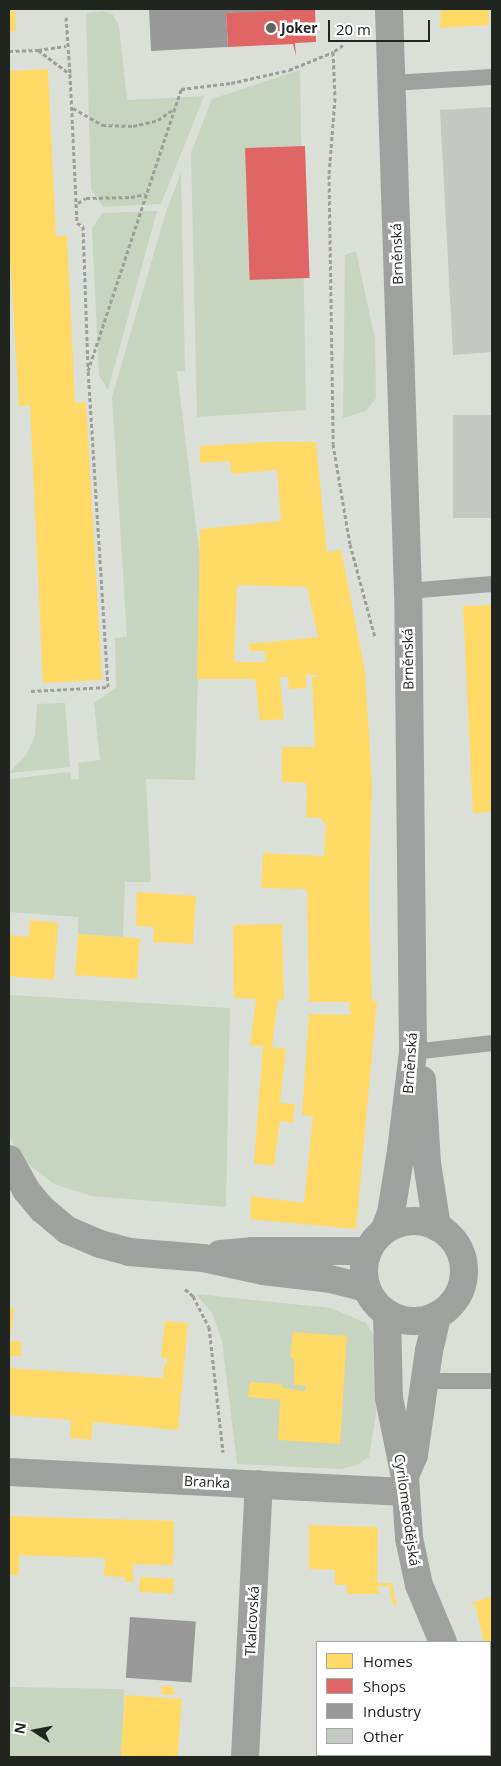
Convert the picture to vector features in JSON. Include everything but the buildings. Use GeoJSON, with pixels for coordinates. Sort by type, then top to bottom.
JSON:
{"type":"FeatureCollection","features":[{"type":"Feature","properties":{"kind":"street","name":"Brněnská"},"geometry":{"type":"LineString","coordinates":[[376,1241],[401,1151],[413,1052],[408,591],[389,9]]}},
{"type":"Feature","properties":{"kind":"street"},"geometry":{"type":"LineString","coordinates":[[413,1052],[421,1074],[427,1163],[436,1227]]}},
{"type":"Feature","properties":{"kind":"street"},"geometry":{"type":"LineString","coordinates":[[9,1159],[31,1196],[68,1230],[129,1252],[204,1258],[263,1271],[330,1279],[367,1288]]}},
{"type":"Feature","properties":{"kind":"street"},"geometry":{"type":"LineString","coordinates":[[204,1258],[252,1251],[376,1241],[408,1222],[436,1227],[455,1243],[464,1266],[457,1298],[437,1315],[415,1322],[387,1313],[372,1299],[367,1288],[364,1267],[376,1241]]}},
{"type":"Feature","properties":{"kind":"street","name":"Cyrilometodějská"},"geometry":{"type":"LineString","coordinates":[[387,1313],[389,1398],[405,1485],[419,1585],[443,1641]]}},
{"type":"Feature","properties":{"kind":"street"},"geometry":{"type":"LineString","coordinates":[[405,1485],[414,1455],[424,1381],[437,1315]]}},
{"type":"Feature","properties":{"kind":"street","name":"Branka"},"geometry":{"type":"LineString","coordinates":[[9,1472],[259,1484],[405,1485]]}},
{"type":"Feature","properties":{"kind":"street","name":"Tkalcovská"},"geometry":{"type":"LineString","coordinates":[[245,1757],[259,1484]]}},
{"type":"Feature","properties":{"kind":"lane"},"geometry":{"type":"LineString","coordinates":[[392,84],[492,77]]}},
{"type":"Feature","properties":{"kind":"lane"},"geometry":{"type":"LineString","coordinates":[[408,591],[492,584]]}},
{"type":"Feature","properties":{"kind":"lane"},"geometry":{"type":"LineString","coordinates":[[413,1052],[492,1043]]}},
{"type":"Feature","properties":{"kind":"lane"},"geometry":{"type":"LineString","coordinates":[[424,1381],[492,1381]]}},
{"type":"Feature","properties":{"kind":"path"},"geometry":{"type":"LineString","coordinates":[[31,690],[108,686],[88,371],[83,226],[77,223],[78,203],[70,74],[66,46],[66,17]]}},
{"type":"Feature","properties":{"kind":"path"},"geometry":{"type":"LineString","coordinates":[[88,371],[181,89],[231,83],[289,70],[333,52],[343,45]]}},
{"type":"Feature","properties":{"kind":"path"},"geometry":{"type":"LineString","coordinates":[[9,51],[38,50],[66,46]]}},
{"type":"Feature","properties":{"kind":"path"},"geometry":{"type":"LineString","coordinates":[[38,50],[70,74]]}},
{"type":"Feature","properties":{"kind":"path"},"geometry":{"type":"LineString","coordinates":[[333,52],[335,98],[329,175],[333,444],[350,544],[378,646]]}},
{"type":"Feature","properties":{"kind":"path"},"geometry":{"type":"LineString","coordinates":[[72,107],[102,125],[133,126],[158,120],[175,107]]}},
{"type":"Feature","properties":{"kind":"path"},"geometry":{"type":"LineString","coordinates":[[78,203],[86,198],[131,197],[146,194]]}},
{"type":"Feature","properties":{"kind":"path"},"geometry":{"type":"LineString","coordinates":[[182,1287],[193,1296],[209,1328],[226,1482]]}},
{"type":"Feature","properties":{"kind":"green space"},"geometry":{"type":"Polygon","coordinates":[[[104,11],[113,15],[119,26],[127,100],[204,96],[161,204],[103,207],[91,189],[86,13],[104,11]]]}},
{"type":"Feature","properties":{"kind":"green space"},"geometry":{"type":"Polygon","coordinates":[[[300,70],[306,410],[197,417],[191,153],[212,99],[300,70]]]}},
{"type":"Feature","properties":{"kind":"green space"},"geometry":{"type":"Polygon","coordinates":[[[181,172],[185,371],[177,371],[201,567],[195,780],[146,779],[151,882],[125,882],[123,937],[78,934],[78,917],[9,912],[9,779],[70,772],[71,780],[79,779],[78,763],[100,760],[94,703],[116,688],[115,638],[127,637],[112,397],[165,215],[181,172]]]}},
{"type":"Feature","properties":{"kind":"green space"},"geometry":{"type":"Polygon","coordinates":[[[157,211],[108,390],[99,375],[92,229],[102,213],[157,211]]]}},
{"type":"Feature","properties":{"kind":"green space"},"geometry":{"type":"Polygon","coordinates":[[[356,251],[375,339],[376,398],[366,411],[343,418],[345,255],[356,251]]]}},
{"type":"Feature","properties":{"kind":"green space"},"geometry":{"type":"Polygon","coordinates":[[[65,703],[70,767],[9,773],[26,755],[35,736],[37,704],[65,703]]]}},
{"type":"Feature","properties":{"kind":"green space"},"geometry":{"type":"Polygon","coordinates":[[[9,995],[230,1008],[226,1207],[92,1196],[54,1184],[19,1157],[9,1134],[9,995]]]}},
{"type":"Feature","properties":{"kind":"green space"},"geometry":{"type":"Polygon","coordinates":[[[196,1294],[331,1308],[366,1323],[377,1341],[382,1376],[369,1457],[357,1465],[341,1469],[237,1464],[222,1341],[212,1313],[196,1294]]]}},
{"type":"Feature","properties":{"kind":"green space"},"geometry":{"type":"Polygon","coordinates":[[[9,1687],[124,1689],[123,1757],[9,1757],[9,1687]]]}},
{"type":"Feature","properties":{"kind":"place","name":"Joker"},"geometry":{"type":"Point","coordinates":[271,28]}}]}
